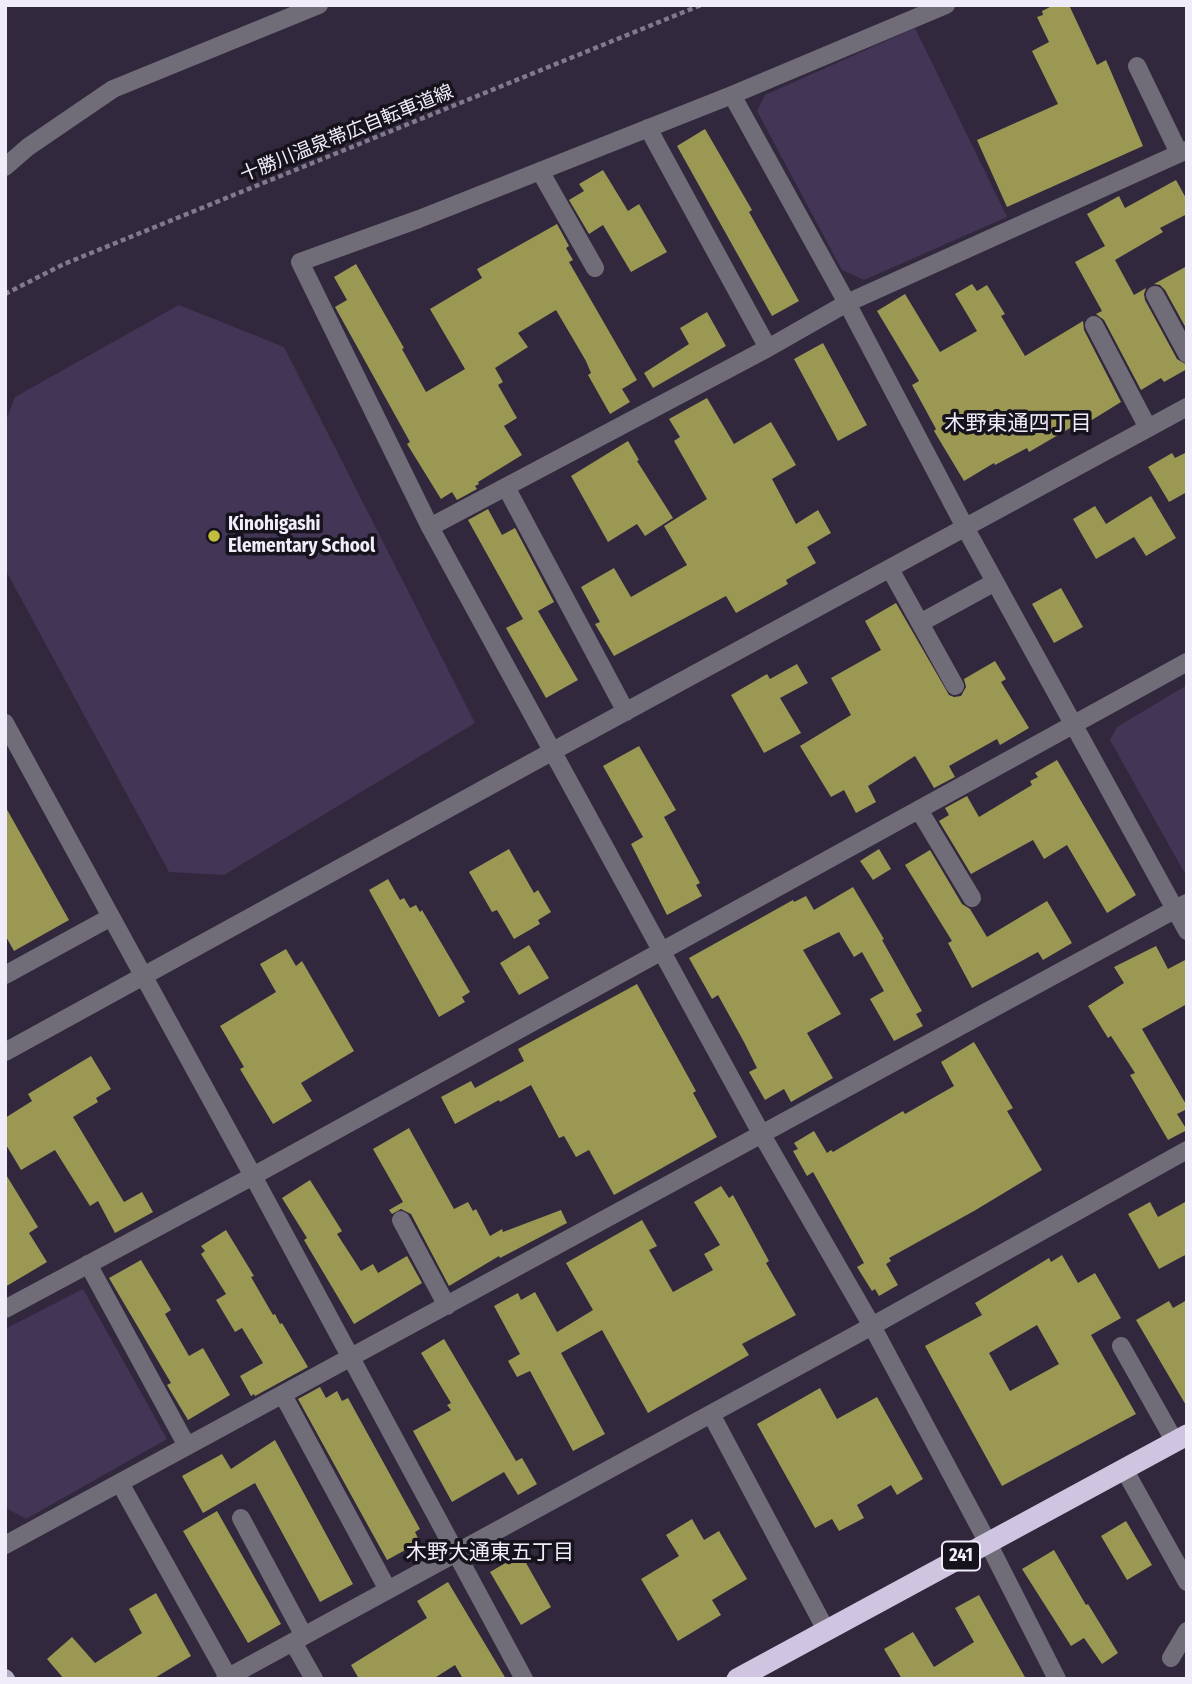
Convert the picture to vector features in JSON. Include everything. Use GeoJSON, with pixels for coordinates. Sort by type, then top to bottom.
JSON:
{"type":"FeatureCollection","features":[{"type":"Feature","properties":{"kind":"highway","name":"241"},"geometry":{"type":"LineString","coordinates":[[737,1679],[1181,1438]]}},
{"type":"Feature","properties":{"kind":"street"},"geometry":{"type":"LineString","coordinates":[[5,162],[113,89],[319,5]]}},
{"type":"Feature","properties":{"kind":"street"},"geometry":{"type":"LineString","coordinates":[[946,5],[732,95],[419,219],[300,262],[430,527],[762,1135],[872,1326],[1057,1679]]}},
{"type":"Feature","properties":{"kind":"street"},"geometry":{"type":"LineString","coordinates":[[430,527],[768,348],[847,303],[1183,152],[1137,66]]}},
{"type":"Feature","properties":{"kind":"street"},"geometry":{"type":"LineString","coordinates":[[732,95],[847,303],[965,529],[1181,906],[1187,931]]}},
{"type":"Feature","properties":{"kind":"street"},"geometry":{"type":"LineString","coordinates":[[648,128],[768,348]]}},
{"type":"Feature","properties":{"kind":"street"},"geometry":{"type":"LineString","coordinates":[[5,167],[28,147]]}},
{"type":"Feature","properties":{"kind":"street"},"geometry":{"type":"LineString","coordinates":[[540,171],[595,268]]}},
{"type":"Feature","properties":{"kind":"street"},"geometry":{"type":"LineString","coordinates":[[1155,295],[1187,354]]}},
{"type":"Feature","properties":{"kind":"street"},"geometry":{"type":"LineString","coordinates":[[1094,325],[1148,428]]}},
{"type":"Feature","properties":{"kind":"street"},"geometry":{"type":"LineString","coordinates":[[5,1052],[1187,407]]}},
{"type":"Feature","properties":{"kind":"street"},"geometry":{"type":"LineString","coordinates":[[506,487],[626,712]]}},
{"type":"Feature","properties":{"kind":"street"},"geometry":{"type":"LineString","coordinates":[[890,569],[955,686]]}},
{"type":"Feature","properties":{"kind":"street"},"geometry":{"type":"LineString","coordinates":[[920,623],[995,582]]}},
{"type":"Feature","properties":{"kind":"street"},"geometry":{"type":"LineString","coordinates":[[5,1309],[1187,662]]}},
{"type":"Feature","properties":{"kind":"street"},"geometry":{"type":"LineString","coordinates":[[5,723],[352,1357],[524,1679]]}},
{"type":"Feature","properties":{"kind":"street"},"geometry":{"type":"LineString","coordinates":[[919,810],[972,898]]}},
{"type":"Feature","properties":{"kind":"street"},"geometry":{"type":"LineString","coordinates":[[6,1543],[1181,906]]}},
{"type":"Feature","properties":{"kind":"street"},"geometry":{"type":"LineString","coordinates":[[5,975],[111,917]]}},
{"type":"Feature","properties":{"kind":"street"},"geometry":{"type":"LineString","coordinates":[[120,1483],[227,1678],[872,1326],[1187,1150]]}},
{"type":"Feature","properties":{"kind":"street"},"geometry":{"type":"LineString","coordinates":[[401,1220],[447,1306]]}},
{"type":"Feature","properties":{"kind":"street"},"geometry":{"type":"LineString","coordinates":[[88,1264],[187,1446]]}},
{"type":"Feature","properties":{"kind":"street"},"geometry":{"type":"LineString","coordinates":[[1121,1346],[1181,1438]]}},
{"type":"Feature","properties":{"kind":"street"},"geometry":{"type":"LineString","coordinates":[[283,1395],[388,1590]]}},
{"type":"Feature","properties":{"kind":"street"},"geometry":{"type":"LineString","coordinates":[[711,1414],[826,1630]]}},
{"type":"Feature","properties":{"kind":"street"},"geometry":{"type":"LineString","coordinates":[[1124,1469],[1187,1581]]}},
{"type":"Feature","properties":{"kind":"street"},"geometry":{"type":"LineString","coordinates":[[241,1518],[314,1679]]}},
{"type":"Feature","properties":{"kind":"street"},"geometry":{"type":"LineString","coordinates":[[1171,1658],[1187,1631]]}},
{"type":"Feature","properties":{"kind":"path","name":"十勝川温泉帯広自転車道線"},"geometry":{"type":"LineString","coordinates":[[5,294],[64,264],[701,5]]}},
{"type":"Feature","properties":{"kind":"shaded area"},"geometry":{"type":"Polygon","coordinates":[[[915,28],[1007,217],[864,280],[842,270],[757,111],[765,95],[915,28]]]}},
{"type":"Feature","properties":{"kind":"shaded area","name":"Kinohigashi Elementary School"},"geometry":{"type":"Polygon","coordinates":[[[179,305],[284,347],[475,723],[224,875],[169,872],[5,569],[5,423],[15,397],[179,305]]]}},
{"type":"Feature","properties":{"kind":"shaded area"},"geometry":{"type":"Polygon","coordinates":[[[1187,685],[1187,873],[1110,740],[1117,727],[1187,685]]]}},
{"type":"Feature","properties":{"kind":"shaded area"},"geometry":{"type":"Polygon","coordinates":[[[83,1289],[167,1439],[26,1519],[8,1509],[5,1504],[5,1329],[83,1289]]]}},
{"type":"Feature","properties":{"kind":"building"},"geometry":{"type":"Polygon","coordinates":[[[1054,5],[1069,5],[1097,65],[1106,60],[1143,146],[1007,207],[977,140],[1058,104],[1032,51],[1049,42],[1037,17],[1054,5]]]}},
{"type":"Feature","properties":{"kind":"building"},"geometry":{"type":"Polygon","coordinates":[[[705,129],[752,210],[749,212],[799,301],[772,316],[677,146],[705,129]]]}},
{"type":"Feature","properties":{"kind":"building"},"geometry":{"type":"Polygon","coordinates":[[[603,170],[628,211],[639,204],[667,252],[631,272],[603,225],[589,234],[569,200],[584,191],[579,184],[603,170]]]}},
{"type":"Feature","properties":{"kind":"building"},"geometry":{"type":"Polygon","coordinates":[[[1176,180],[1187,200],[1187,214],[1160,228],[1163,232],[1115,260],[1134,295],[1146,288],[1145,300],[1177,359],[1187,365],[1187,369],[1164,382],[1161,378],[1141,390],[1104,320],[1096,314],[1102,311],[1075,262],[1105,246],[1087,214],[1119,196],[1125,208],[1176,180]]]}},
{"type":"Feature","properties":{"kind":"building"},"geometry":{"type":"Polygon","coordinates":[[[557,224],[569,246],[566,248],[573,260],[569,262],[637,380],[622,389],[630,402],[610,414],[588,375],[591,373],[586,361],[556,310],[518,333],[528,347],[495,368],[503,382],[498,385],[517,418],[504,426],[522,455],[478,482],[475,486],[477,489],[457,500],[452,492],[441,499],[407,444],[410,442],[335,307],[347,300],[334,277],[356,264],[426,392],[465,369],[430,309],[482,278],[477,269],[557,224]]]}},
{"type":"Feature","properties":{"kind":"building"},"geometry":{"type":"Polygon","coordinates":[[[1187,266],[1187,330],[1165,290],[1154,284],[1187,266]]]}},
{"type":"Feature","properties":{"kind":"building"},"geometry":{"type":"Polygon","coordinates":[[[972,284],[977,291],[987,285],[1005,314],[1001,316],[1025,356],[1083,321],[1084,330],[1121,402],[1079,428],[1077,424],[1029,452],[1027,448],[964,481],[934,431],[936,429],[912,385],[919,381],[877,311],[905,294],[940,352],[977,331],[955,294],[972,284]]]}},
{"type":"Feature","properties":{"kind":"building"},"geometry":{"type":"Polygon","coordinates":[[[707,312],[726,346],[653,388],[644,373],[689,344],[680,328],[707,312]]]}},
{"type":"Feature","properties":{"kind":"building"},"geometry":{"type":"Polygon","coordinates":[[[823,343],[867,425],[838,441],[794,359],[823,343]]]}},
{"type":"Feature","properties":{"kind":"building"},"geometry":{"type":"Polygon","coordinates":[[[707,398],[734,444],[771,422],[796,465],[772,479],[796,524],[818,510],[831,533],[807,547],[816,563],[786,580],[788,584],[736,613],[726,596],[614,656],[595,624],[600,622],[581,587],[614,568],[631,597],[687,565],[664,526],[707,499],[674,441],[680,437],[669,419],[707,398]]]}},
{"type":"Feature","properties":{"kind":"building"},"geometry":{"type":"Polygon","coordinates":[[[628,441],[639,460],[637,461],[673,518],[645,536],[637,524],[608,542],[571,476],[628,441]]]}},
{"type":"Feature","properties":{"kind":"building"},"geometry":{"type":"Polygon","coordinates":[[[1187,452],[1187,492],[1169,502],[1148,467],[1172,453],[1175,458],[1187,452]]]}},
{"type":"Feature","properties":{"kind":"building"},"geometry":{"type":"Polygon","coordinates":[[[1151,496],[1176,538],[1146,556],[1134,537],[1096,559],[1073,519],[1095,506],[1106,524],[1151,496]]]}},
{"type":"Feature","properties":{"kind":"building"},"geometry":{"type":"Polygon","coordinates":[[[488,509],[502,535],[515,528],[554,602],[538,611],[578,680],[546,698],[506,628],[523,619],[468,520],[488,509]]]}},
{"type":"Feature","properties":{"kind":"building"},"geometry":{"type":"Polygon","coordinates":[[[1061,588],[1083,627],[1054,643],[1032,604],[1061,588]]]}},
{"type":"Feature","properties":{"kind":"building"},"geometry":{"type":"Polygon","coordinates":[[[896,603],[949,695],[961,696],[966,687],[964,679],[995,661],[1006,679],[1001,682],[1029,728],[1000,745],[997,739],[949,766],[955,777],[934,788],[915,756],[868,786],[876,802],[856,813],[844,790],[831,797],[800,746],[851,715],[831,678],[881,650],[865,621],[896,603]]]}},
{"type":"Feature","properties":{"kind":"building"},"geometry":{"type":"Polygon","coordinates":[[[797,664],[808,683],[780,698],[801,733],[764,753],[731,695],[767,674],[770,679],[797,664]]]}},
{"type":"Feature","properties":{"kind":"building"},"geometry":{"type":"Polygon","coordinates":[[[639,746],[676,810],[664,817],[700,883],[696,885],[702,896],[667,915],[631,844],[643,837],[603,766],[639,746]]]}},
{"type":"Feature","properties":{"kind":"building"},"geometry":{"type":"Polygon","coordinates":[[[1057,760],[1136,895],[1107,913],[1067,845],[1044,859],[1033,840],[971,874],[939,821],[949,815],[945,808],[967,796],[979,817],[1032,785],[1030,781],[1038,777],[1035,773],[1057,760]]]}},
{"type":"Feature","properties":{"kind":"building"},"geometry":{"type":"Polygon","coordinates":[[[5,806],[69,920],[14,951],[5,935],[5,806]]]}},
{"type":"Feature","properties":{"kind":"building"},"geometry":{"type":"Polygon","coordinates":[[[509,849],[534,893],[538,890],[551,912],[538,920],[540,924],[514,939],[497,910],[492,912],[469,872],[509,849]]]}},
{"type":"Feature","properties":{"kind":"building"},"geometry":{"type":"Polygon","coordinates":[[[879,849],[891,869],[873,880],[860,861],[879,849]]]}},
{"type":"Feature","properties":{"kind":"building"},"geometry":{"type":"Polygon","coordinates":[[[930,850],[962,904],[970,909],[987,937],[1047,901],[1072,943],[1043,960],[1038,952],[972,988],[948,943],[952,941],[905,865],[930,850]]]}},
{"type":"Feature","properties":{"kind":"building"},"geometry":{"type":"Polygon","coordinates":[[[388,879],[400,900],[404,898],[410,908],[416,905],[420,912],[422,910],[470,992],[462,997],[465,1002],[439,1017],[369,890],[388,879]]]}},
{"type":"Feature","properties":{"kind":"building"},"geometry":{"type":"Polygon","coordinates":[[[853,887],[922,1011],[916,1014],[923,1026],[894,1041],[870,999],[884,991],[862,952],[854,957],[839,932],[803,950],[841,1014],[807,1033],[833,1078],[791,1102],[784,1089],[765,1100],[749,1072],[757,1068],[744,1042],[718,995],[712,999],[689,958],[793,900],[794,902],[806,896],[814,910],[853,887]]]}},
{"type":"Feature","properties":{"kind":"building"},"geometry":{"type":"Polygon","coordinates":[[[529,945],[549,978],[519,995],[500,963],[529,945]]]}},
{"type":"Feature","properties":{"kind":"building"},"geometry":{"type":"Polygon","coordinates":[[[1156,946],[1168,969],[1187,959],[1187,1004],[1142,1029],[1187,1106],[1187,1109],[1177,1114],[1187,1130],[1168,1140],[1130,1075],[1135,1073],[1088,1006],[1124,983],[1114,967],[1156,946]]]}},
{"type":"Feature","properties":{"kind":"building"},"geometry":{"type":"Polygon","coordinates":[[[286,949],[296,966],[302,961],[354,1051],[301,1083],[312,1101],[273,1124],[240,1069],[244,1067],[220,1026],[276,992],[260,964],[286,949]]]}},
{"type":"Feature","properties":{"kind":"building"},"geometry":{"type":"Polygon","coordinates":[[[637,984],[696,1091],[693,1093],[717,1137],[614,1195],[589,1150],[576,1157],[564,1136],[559,1138],[531,1085],[455,1124],[441,1097],[471,1081],[475,1088],[524,1061],[518,1049],[637,984]]]}},
{"type":"Feature","properties":{"kind":"building"},"geometry":{"type":"Polygon","coordinates":[[[974,1042],[1013,1108],[1007,1111],[1042,1170],[889,1258],[891,1261],[886,1264],[898,1285],[879,1296],[875,1289],[872,1291],[857,1267],[864,1263],[813,1172],[807,1176],[793,1151],[798,1149],[794,1143],[814,1131],[827,1153],[831,1150],[833,1152],[903,1111],[905,1114],[954,1086],[941,1062],[974,1042]]]}},
{"type":"Feature","properties":{"kind":"building"},"geometry":{"type":"Polygon","coordinates":[[[91,1056],[111,1089],[96,1098],[98,1102],[73,1117],[124,1202],[142,1192],[153,1212],[115,1233],[98,1201],[90,1206],[55,1150],[21,1170],[5,1143],[5,1118],[32,1101],[28,1094],[91,1056]]]}},
{"type":"Feature","properties":{"kind":"building"},"geometry":{"type":"Polygon","coordinates":[[[409,1128],[454,1209],[468,1202],[473,1211],[476,1209],[490,1236],[502,1229],[503,1232],[561,1210],[567,1223],[500,1258],[499,1256],[449,1286],[411,1214],[401,1209],[392,1214],[389,1210],[403,1202],[373,1149],[409,1128]]]}},
{"type":"Feature","properties":{"kind":"building"},"geometry":{"type":"Polygon","coordinates":[[[5,1173],[38,1227],[29,1233],[47,1262],[5,1287],[5,1173]]]}},
{"type":"Feature","properties":{"kind":"building"},"geometry":{"type":"Polygon","coordinates":[[[310,1180],[342,1231],[337,1234],[361,1271],[373,1264],[378,1273],[407,1256],[422,1283],[354,1324],[282,1198],[310,1180]]]}},
{"type":"Feature","properties":{"kind":"building"},"geometry":{"type":"Polygon","coordinates":[[[721,1186],[729,1198],[733,1195],[769,1261],[766,1263],[796,1315],[742,1344],[749,1355],[648,1413],[602,1330],[561,1353],[605,1434],[573,1451],[530,1371],[517,1377],[508,1361],[520,1354],[494,1306],[518,1293],[521,1300],[535,1292],[557,1332],[593,1310],[566,1263],[642,1220],[657,1246],[649,1250],[673,1292],[713,1270],[704,1254],[720,1245],[694,1202],[721,1186]]]}},
{"type":"Feature","properties":{"kind":"building"},"geometry":{"type":"Polygon","coordinates":[[[1187,1201],[1187,1254],[1159,1269],[1128,1214],[1150,1202],[1158,1217],[1187,1201]]]}},
{"type":"Feature","properties":{"kind":"building"},"geometry":{"type":"Polygon","coordinates":[[[226,1230],[254,1276],[251,1277],[273,1315],[282,1323],[308,1367],[255,1396],[251,1396],[240,1376],[263,1363],[242,1328],[235,1332],[216,1300],[226,1294],[201,1254],[205,1251],[201,1246],[226,1230]]]}},
{"type":"Feature","properties":{"kind":"building"},"geometry":{"type":"Polygon","coordinates":[[[1062,1255],[1078,1283],[1095,1273],[1121,1318],[1091,1335],[1136,1414],[1002,1486],[925,1346],[982,1315],[975,1303],[1049,1258],[1051,1262],[1062,1255]],[[1037,1325],[989,1353],[1010,1391],[1059,1364],[1037,1325]]]}},
{"type":"Feature","properties":{"kind":"building"},"geometry":{"type":"Polygon","coordinates":[[[141,1260],[171,1310],[165,1314],[189,1356],[203,1348],[230,1395],[188,1420],[167,1385],[171,1383],[109,1278],[141,1260]]]}},
{"type":"Feature","properties":{"kind":"building"},"geometry":{"type":"Polygon","coordinates":[[[1187,1300],[1187,1407],[1136,1320],[1169,1301],[1173,1308],[1187,1300]]]}},
{"type":"Feature","properties":{"kind":"building"},"geometry":{"type":"Polygon","coordinates":[[[444,1339],[516,1461],[522,1458],[537,1484],[518,1495],[504,1472],[452,1502],[413,1431],[451,1410],[447,1405],[451,1403],[421,1353],[444,1339]]]}},
{"type":"Feature","properties":{"kind":"building"},"geometry":{"type":"Polygon","coordinates":[[[320,1387],[326,1398],[337,1391],[342,1401],[348,1398],[420,1529],[415,1532],[420,1542],[387,1560],[298,1399],[320,1387]]]}},
{"type":"Feature","properties":{"kind":"building"},"geometry":{"type":"Polygon","coordinates":[[[820,1388],[837,1419],[877,1397],[923,1479],[897,1495],[891,1485],[857,1505],[864,1518],[839,1531],[832,1519],[815,1528],[757,1424],[820,1388]]]}},
{"type":"Feature","properties":{"kind":"building"},"geometry":{"type":"Polygon","coordinates":[[[275,1440],[353,1584],[320,1602],[255,1483],[203,1513],[182,1476],[222,1454],[231,1469],[275,1440]]]}},
{"type":"Feature","properties":{"kind":"building"},"geometry":{"type":"Polygon","coordinates":[[[217,1511],[281,1624],[248,1643],[183,1531],[217,1511]]]}},
{"type":"Feature","properties":{"kind":"building"},"geometry":{"type":"Polygon","coordinates":[[[692,1519],[704,1540],[719,1531],[747,1579],[712,1600],[721,1615],[678,1641],[641,1579],[679,1556],[666,1535],[692,1519]]]}},
{"type":"Feature","properties":{"kind":"building"},"geometry":{"type":"Polygon","coordinates":[[[1126,1521],[1152,1565],[1127,1580],[1101,1536],[1126,1521]]]}},
{"type":"Feature","properties":{"kind":"building"},"geometry":{"type":"Polygon","coordinates":[[[1054,1550],[1118,1653],[1102,1664],[1084,1638],[1071,1646],[1022,1569],[1054,1550]]]}},
{"type":"Feature","properties":{"kind":"building"},"geometry":{"type":"Polygon","coordinates":[[[521,1554],[551,1607],[521,1625],[490,1572],[521,1554]]]}},
{"type":"Feature","properties":{"kind":"building"},"geometry":{"type":"Polygon","coordinates":[[[448,1582],[506,1679],[463,1679],[455,1665],[433,1679],[359,1679],[351,1665],[427,1618],[417,1601],[448,1582]]]}},
{"type":"Feature","properties":{"kind":"building"},"geometry":{"type":"Polygon","coordinates":[[[156,1593],[191,1656],[153,1679],[64,1679],[47,1659],[72,1637],[95,1663],[142,1633],[129,1609],[156,1593]]]}},
{"type":"Feature","properties":{"kind":"building"},"geometry":{"type":"Polygon","coordinates":[[[979,1595],[1026,1679],[902,1679],[884,1649],[913,1632],[934,1667],[974,1642],[955,1608],[979,1595]]]}},
{"type":"Feature","properties":{"kind":"place","name":"Kinohigashi Elementary School"},"geometry":{"type":"Point","coordinates":[214,536]}},
{"type":"Feature","properties":{"kind":"district","name":"木野東通四丁目"},"geometry":{"type":"Point","coordinates":[1018,424]}},
{"type":"Feature","properties":{"kind":"district","name":"木野大通東五丁目"},"geometry":{"type":"Point","coordinates":[490,1553]}}]}
